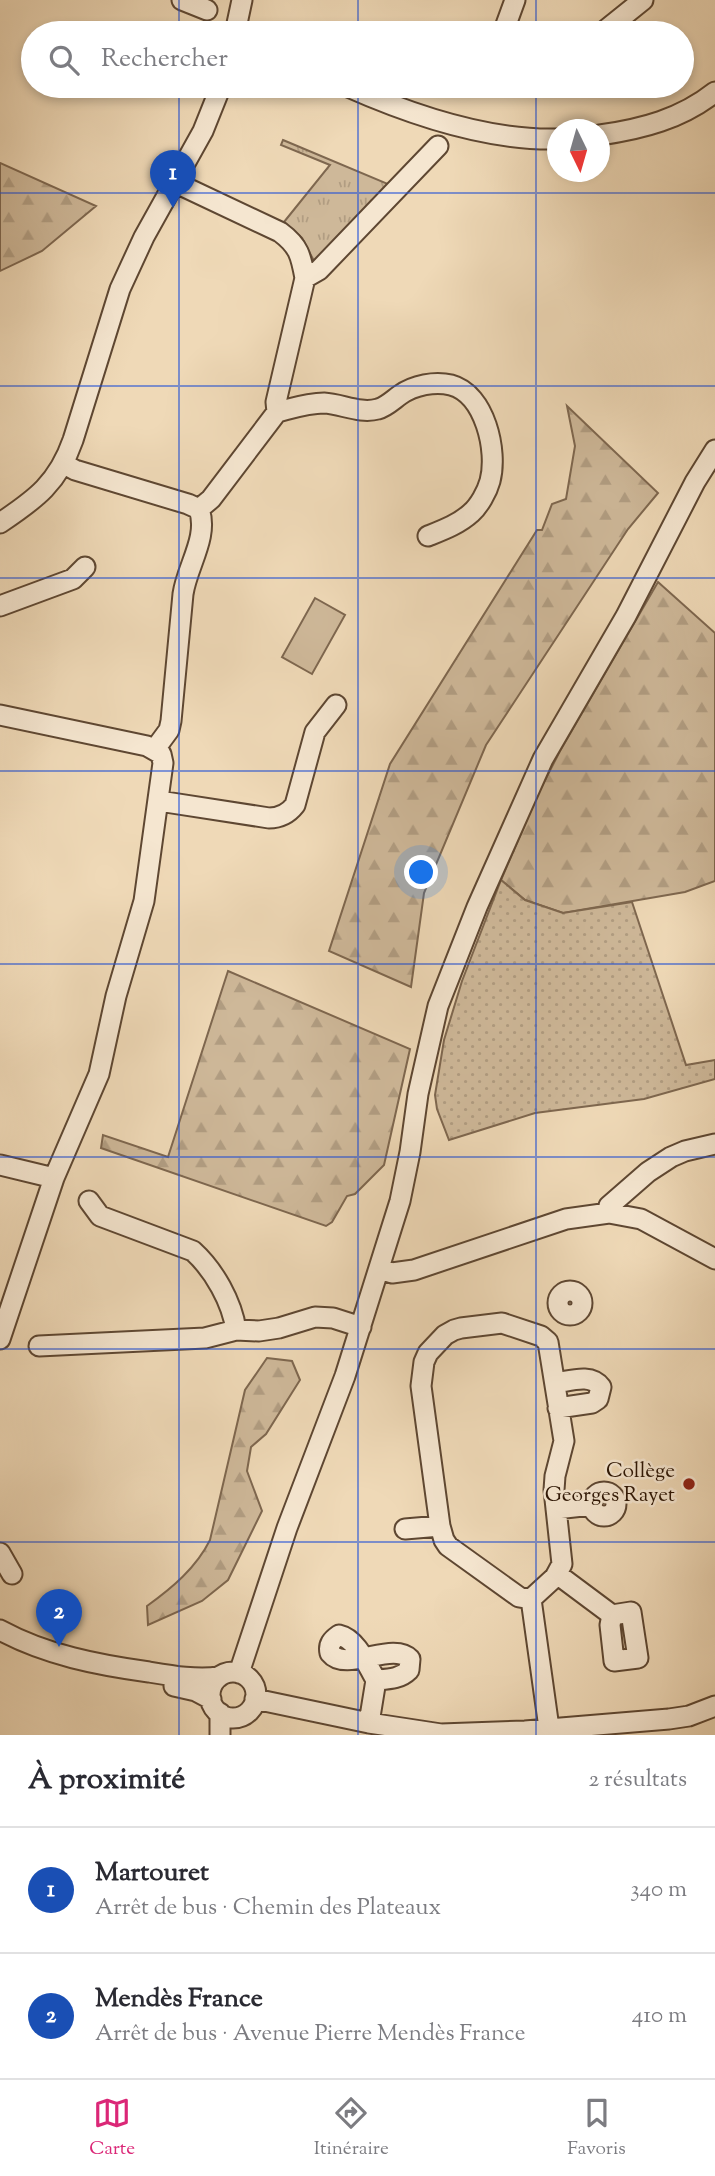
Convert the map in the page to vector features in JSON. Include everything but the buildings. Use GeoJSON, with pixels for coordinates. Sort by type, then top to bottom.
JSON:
{"type":"FeatureCollection","features":[{"type":"Feature","properties":{"kind":"street"},"geometry":{"type":"LineString","coordinates":[[182,0],[207,10]]}},
{"type":"Feature","properties":{"kind":"street"},"geometry":{"type":"LineString","coordinates":[[238,21],[242,0]]}},
{"type":"Feature","properties":{"kind":"street"},"geometry":{"type":"LineString","coordinates":[[507,21],[515,0]]}},
{"type":"Feature","properties":{"kind":"street"},"geometry":{"type":"LineString","coordinates":[[617,21],[643,0]]}},
{"type":"Feature","properties":{"kind":"street"},"geometry":{"type":"LineString","coordinates":[[610,133],[670,120],[715,92]]}},
{"type":"Feature","properties":{"kind":"street"},"geometry":{"type":"LineString","coordinates":[[0,523],[28,505],[52,481],[64,464],[120,289],[144,237],[203,131],[216,98]]}},
{"type":"Feature","properties":{"kind":"street"},"geometry":{"type":"LineString","coordinates":[[375,98],[442,122],[547,140]]}},
{"type":"Feature","properties":{"kind":"street"},"geometry":{"type":"LineString","coordinates":[[304,278],[319,270],[438,146]]}},
{"type":"Feature","properties":{"kind":"street"},"geometry":{"type":"LineString","coordinates":[[174,182],[280,232],[293,242],[302,258],[304,278],[276,402],[277,412]]}},
{"type":"Feature","properties":{"kind":"street"},"geometry":{"type":"LineString","coordinates":[[199,509],[211,499],[277,412],[309,404],[327,403],[375,410],[402,393],[425,384],[440,383],[454,385],[466,391],[484,418],[491,452],[490,482],[472,513],[458,523],[428,536]]}},
{"type":"Feature","properties":{"kind":"street"},"geometry":{"type":"LineString","coordinates":[[239,1673],[288,1528],[345,1376],[400,1201],[418,1094],[438,1006],[477,907],[543,759],[626,616],[695,482],[715,450]]}},
{"type":"Feature","properties":{"kind":"street"},"geometry":{"type":"LineString","coordinates":[[64,464],[75,470],[188,504],[199,509],[203,519],[202,531],[183,594],[171,721],[169,730],[155,749]]}},
{"type":"Feature","properties":{"kind":"street"},"geometry":{"type":"LineString","coordinates":[[0,606],[72,579],[85,567]]}},
{"type":"Feature","properties":{"kind":"street"},"geometry":{"type":"LineString","coordinates":[[159,801],[269,818],[290,812],[295,805],[315,732],[336,705]]}},
{"type":"Feature","properties":{"kind":"street"},"geometry":{"type":"LineString","coordinates":[[0,715],[147,746],[160,754],[163,763],[144,901],[116,996],[99,1074],[54,1178],[0,1339]]}},
{"type":"Feature","properties":{"kind":"street"},"geometry":{"type":"LineString","coordinates":[[609,1213],[610,1206],[648,1172],[685,1151],[715,1144]]}},
{"type":"Feature","properties":{"kind":"street"},"geometry":{"type":"LineString","coordinates":[[0,1165],[54,1178]]}},
{"type":"Feature","properties":{"kind":"street"},"geometry":{"type":"LineString","coordinates":[[89,1201],[100,1216],[193,1251],[202,1260],[225,1296],[236,1330]]}},
{"type":"Feature","properties":{"kind":"street"},"geometry":{"type":"LineString","coordinates":[[379,1269],[392,1273],[414,1270],[566,1219],[609,1213],[641,1219],[715,1259]]}},
{"type":"Feature","properties":{"kind":"street"},"geometry":{"type":"LineString","coordinates":[[541,1336],[562,1312]]}},
{"type":"Feature","properties":{"kind":"street"},"geometry":{"type":"LineString","coordinates":[[39,1346],[205,1338],[236,1330],[279,1328],[315,1317],[333,1318],[361,1327]]}},
{"type":"Feature","properties":{"kind":"street"},"geometry":{"type":"LineString","coordinates":[[502,1323],[541,1336],[550,1348],[564,1441],[555,1476],[562,1564],[557,1574],[531,1599],[519,1597],[448,1546],[440,1526],[421,1374],[428,1353],[445,1335],[461,1328],[502,1323]]}},
{"type":"Feature","properties":{"kind":"street"},"geometry":{"type":"LineString","coordinates":[[555,1383],[592,1379],[601,1387],[598,1399],[592,1403],[558,1408]]}},
{"type":"Feature","properties":{"kind":"street"},"geometry":{"type":"LineString","coordinates":[[556,1509],[593,1505]]}},
{"type":"Feature","properties":{"kind":"street"},"geometry":{"type":"LineString","coordinates":[[405,1529],[440,1526]]}},
{"type":"Feature","properties":{"kind":"street"},"geometry":{"type":"LineString","coordinates":[[0,1553],[12,1574]]}},
{"type":"Feature","properties":{"kind":"street"},"geometry":{"type":"LineString","coordinates":[[557,1574],[612,1615]]}},
{"type":"Feature","properties":{"kind":"street"},"geometry":{"type":"LineString","coordinates":[[531,1599],[542,1731]]}},
{"type":"Feature","properties":{"kind":"street"},"geometry":{"type":"LineString","coordinates":[[2,1640],[131,1670],[198,1679],[219,1677],[232,1672],[245,1675],[254,1686],[256,1699],[243,1715],[234,1735]]}},
{"type":"Feature","properties":{"kind":"street"},"geometry":{"type":"LineString","coordinates":[[2,1640],[40,1659],[187,1689],[203,1694],[231,1717],[243,1715]]}},
{"type":"Feature","properties":{"kind":"street"},"geometry":{"type":"LineString","coordinates":[[369,1724],[376,1680],[362,1657],[399,1653],[406,1654],[410,1659],[409,1670],[405,1674],[376,1680]]}},
{"type":"Feature","properties":{"kind":"street"},"geometry":{"type":"LineString","coordinates":[[219,1677],[211,1687],[220,1735]]}},
{"type":"Feature","properties":{"kind":"street"},"geometry":{"type":"LineString","coordinates":[[256,1699],[411,1733],[465,1734],[669,1727],[715,1706]]}},
{"type":"Feature","properties":{"kind":"green space"},"geometry":{"type":"Polygon","coordinates":[[[283,140],[388,184],[318,260],[314,261],[302,238],[284,222],[330,165],[281,145],[283,140]]]}},
{"type":"Feature","properties":{"kind":"green space"},"geometry":{"type":"Polygon","coordinates":[[[0,163],[96,206],[42,251],[0,271],[0,163]]]}},
{"type":"Feature","properties":{"kind":"green space"},"geometry":{"type":"Polygon","coordinates":[[[567,406],[658,493],[628,529],[486,745],[424,893],[411,987],[329,951],[390,764],[537,530],[542,530],[552,504],[566,499],[575,446],[567,406]]]}},
{"type":"Feature","properties":{"kind":"green space"},"geometry":{"type":"Polygon","coordinates":[[[658,582],[715,633],[715,881],[685,892],[563,913],[525,900],[501,880],[538,794],[560,751],[658,582]]]}},
{"type":"Feature","properties":{"kind":"green space"},"geometry":{"type":"Polygon","coordinates":[[[315,598],[345,615],[312,674],[282,657],[315,598]]]}},
{"type":"Feature","properties":{"kind":"green space"},"geometry":{"type":"Polygon","coordinates":[[[501,880],[525,900],[563,913],[632,902],[686,1065],[715,1060],[715,1079],[644,1099],[535,1113],[449,1140],[437,1109],[435,1095],[444,1040],[462,981],[501,880]]]}},
{"type":"Feature","properties":{"kind":"green space"},"geometry":{"type":"Polygon","coordinates":[[[228,971],[410,1049],[384,1165],[355,1194],[347,1196],[332,1222],[326,1226],[101,1148],[103,1135],[168,1157],[228,971]]]}},
{"type":"Feature","properties":{"kind":"green space"},"geometry":{"type":"Polygon","coordinates":[[[267,1358],[292,1361],[300,1380],[266,1434],[251,1447],[247,1471],[262,1511],[228,1580],[202,1601],[148,1625],[147,1606],[183,1577],[210,1540],[245,1390],[267,1358]]]}},
{"type":"Feature","properties":{"kind":"place","name":"Martouret"},"geometry":{"type":"Point","coordinates":[173,208]}},
{"type":"Feature","properties":{"kind":"place","name":"Collège Georges Rayet"},"geometry":{"type":"Point","coordinates":[689,1484]}},
{"type":"Feature","properties":{"kind":"place","name":"Mendès France"},"geometry":{"type":"Point","coordinates":[59,1647]}}]}
